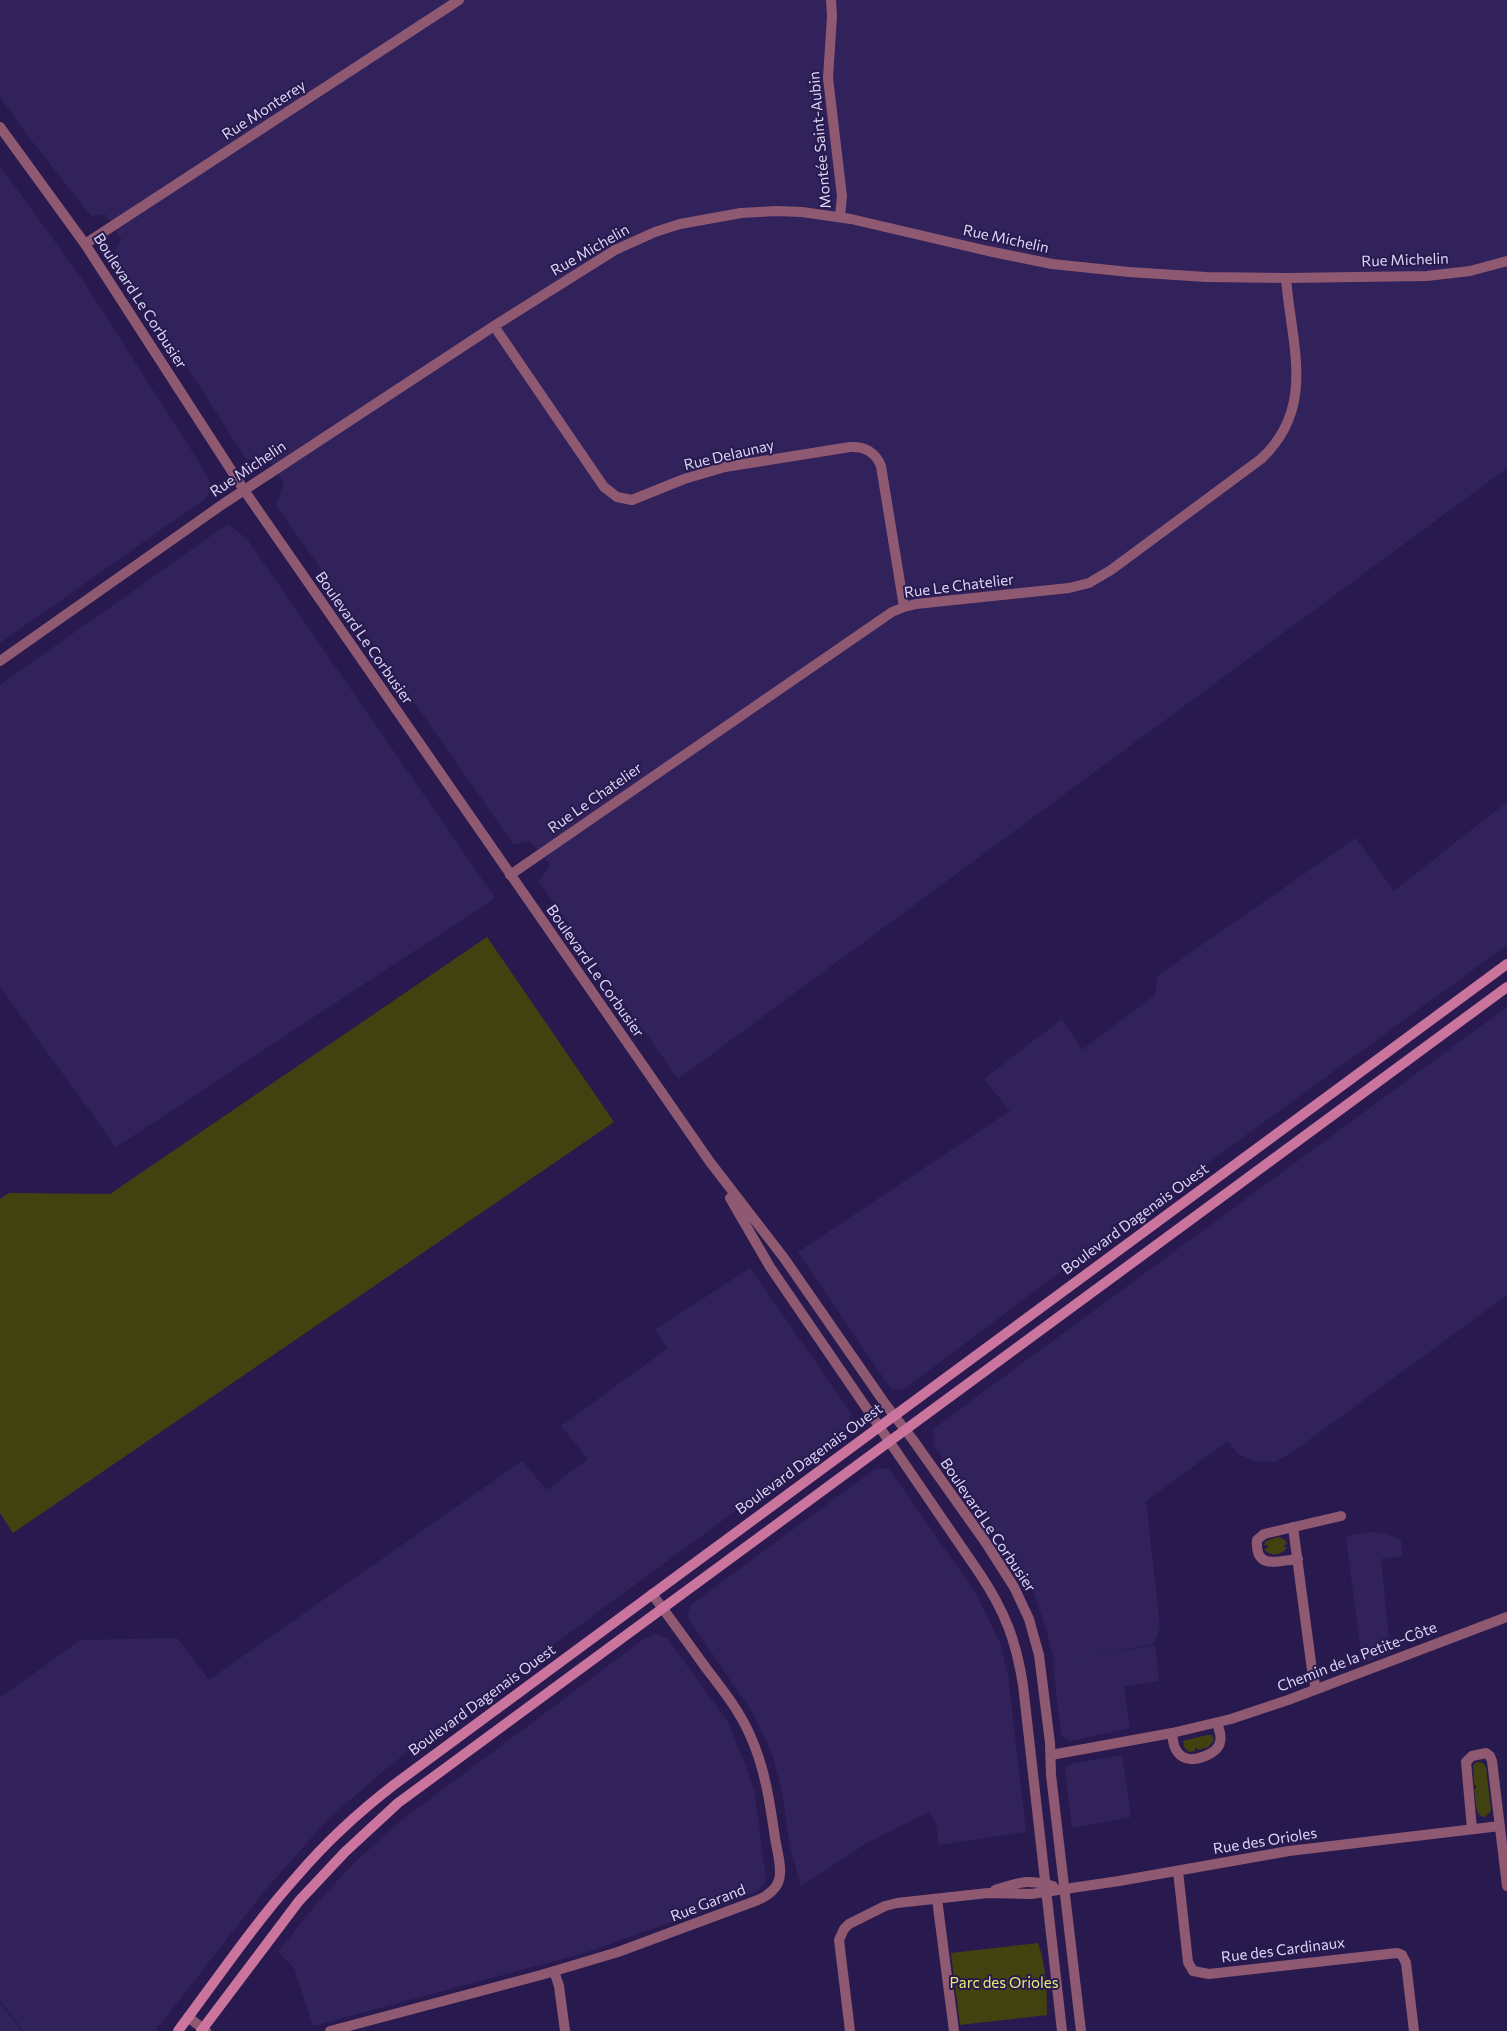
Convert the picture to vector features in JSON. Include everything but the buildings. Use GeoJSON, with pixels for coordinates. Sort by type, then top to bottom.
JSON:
{"type":"FeatureCollection","features":[{"type":"Feature","properties":{"kind":"main road","name":"Boulevard Dagenais Ouest"},"geometry":{"type":"LineString","coordinates":[[178,2031],[280,1896],[316,1855],[348,1824],[405,1775],[1507,964]]}},
{"type":"Feature","properties":{"kind":"main road"},"geometry":{"type":"LineString","coordinates":[[203,2030],[294,1907],[331,1865],[370,1828],[416,1790],[1507,987]]}},
{"type":"Feature","properties":{"kind":"street","name":"Rue Monterey"},"geometry":{"type":"LineString","coordinates":[[85,244],[459,0]]}},
{"type":"Feature","properties":{"kind":"street","name":"Montée Saint-Aubin"},"geometry":{"type":"LineString","coordinates":[[831,0],[832,20],[828,78],[842,196],[840,217]]}},
{"type":"Feature","properties":{"kind":"street","name":"Boulevard Le Corbusier"},"geometry":{"type":"LineString","coordinates":[[0,127],[85,244],[244,490],[510,875],[710,1162],[784,1258],[894,1416],[986,1543],[1020,1596],[1032,1627],[1039,1655],[1080,2031]]}},
{"type":"Feature","properties":{"kind":"street","name":"Rue Michelin"},"geometry":{"type":"LineString","coordinates":[[0,660],[244,490],[494,326],[606,255],[637,240],[671,227],[714,217],[752,212],[792,212],[840,217],[988,251],[1070,266],[1175,276],[1286,278],[1436,275],[1470,271],[1507,261]]}},
{"type":"Feature","properties":{"kind":"street","name":"Rue Le Chatelier"},"geometry":{"type":"LineString","coordinates":[[510,875],[882,618],[904,607],[1062,589],[1089,583],[1107,573],[1261,459],[1284,431],[1293,410],[1296,395],[1296,361],[1286,278]]}},
{"type":"Feature","properties":{"kind":"street","name":"Rue Delaunay"},"geometry":{"type":"LineString","coordinates":[[494,326],[604,487],[620,499],[636,499],[684,479],[725,467],[850,447],[859,447],[870,451],[878,459],[882,470],[904,607]]}},
{"type":"Feature","properties":{"kind":"street","name":"Boulevard Le Corbusier"},"geometry":{"type":"LineString","coordinates":[[710,1162],[770,1267],[986,1583],[1002,1611],[1014,1639],[1023,1685],[1062,2031]]}},
{"type":"Feature","properties":{"kind":"street"},"geometry":{"type":"LineString","coordinates":[[1298,1558],[1266,1562],[1261,1559],[1258,1552],[1257,1540],[1260,1535],[1341,1516]]}},
{"type":"Feature","properties":{"kind":"street"},"geometry":{"type":"LineString","coordinates":[[1293,1528],[1312,1675],[1316,1689]]}},
{"type":"Feature","properties":{"kind":"street","name":"Rue Garand"},"geometry":{"type":"LineString","coordinates":[[330,2031],[554,1972],[635,1947],[758,1900],[771,1893],[778,1884],[779,1866],[768,1794],[761,1765],[750,1734],[727,1696],[652,1594]]}},
{"type":"Feature","properties":{"kind":"street","name":"Chemin de la Petite-Côte"},"geometry":{"type":"LineString","coordinates":[[1051,1755],[1172,1733],[1258,1711],[1507,1617]]}},
{"type":"Feature","properties":{"kind":"street"},"geometry":{"type":"LineString","coordinates":[[1172,1733],[1176,1749],[1181,1756],[1189,1758],[1202,1756],[1214,1752],[1220,1745],[1221,1738],[1217,1723]]}},
{"type":"Feature","properties":{"kind":"street"},"geometry":{"type":"LineString","coordinates":[[1472,1829],[1466,1762],[1469,1757],[1482,1753],[1488,1754],[1492,1758],[1507,1886]]}},
{"type":"Feature","properties":{"kind":"street","name":"Rue des Orioles"},"geometry":{"type":"LineString","coordinates":[[850,2031],[839,1940],[844,1929],[889,1905],[988,1893],[1023,1881],[1031,1880],[1046,1888],[1064,1888],[1119,1881],[1298,1850],[1500,1826]]}},
{"type":"Feature","properties":{"kind":"street","name":"Rue des Cardinaux"},"geometry":{"type":"LineString","coordinates":[[1178,1870],[1188,1962],[1194,1972],[1208,1974],[1397,1953],[1402,1955],[1406,1963],[1414,2031]]}},
{"type":"Feature","properties":{"kind":"street"},"geometry":{"type":"LineString","coordinates":[[937,1898],[954,2031]]}},
{"type":"Feature","properties":{"kind":"street"},"geometry":{"type":"LineString","coordinates":[[554,1972],[559,1986],[564,2031]]}},
{"type":"Feature","properties":{"kind":"street"},"geometry":{"type":"LineString","coordinates":[[188,2017],[203,2030]]}},
{"type":"Feature","properties":{"kind":"shaded area"},"geometry":{"type":"Polygon","coordinates":[[[0,0],[1507,0],[1507,468],[678,1079],[539,882],[550,865],[530,841],[514,845],[276,505],[284,482],[267,459],[246,459],[116,256],[117,246],[122,240],[105,214],[91,216],[0,97],[0,0]]]}},
{"type":"Feature","properties":{"kind":"shaded area"},"geometry":{"type":"Polygon","coordinates":[[[0,166],[82,279],[207,475],[210,484],[206,498],[0,643],[0,166]]]}},
{"type":"Feature","properties":{"kind":"shaded area"},"geometry":{"type":"Polygon","coordinates":[[[228,524],[247,539],[495,898],[116,1147],[0,987],[0,685],[228,524]]]}},
{"type":"Feature","properties":{"kind":"shaded area"},"geometry":{"type":"Polygon","coordinates":[[[1507,802],[1507,945],[1128,1221],[903,1390],[891,1389],[798,1252],[1010,1111],[984,1079],[1062,1019],[1082,1050],[1155,995],[1157,976],[1356,838],[1394,891],[1507,802]]]}},
{"type":"Feature","properties":{"kind":"shaded area"},"geometry":{"type":"Polygon","coordinates":[[[1507,1007],[1507,1295],[1291,1453],[1274,1462],[1255,1461],[1238,1454],[1228,1441],[1146,1501],[1160,1627],[1154,1644],[1083,1657],[1155,1645],[1159,1681],[1124,1687],[1130,1728],[1070,1741],[1061,1735],[1053,1663],[1055,1662],[1030,1582],[1008,1547],[934,1446],[933,1429],[1507,1007]]]}},
{"type":"Feature","properties":{"kind":"shaded area"},"geometry":{"type":"Polygon","coordinates":[[[750,1268],[851,1413],[848,1428],[394,1762],[328,1819],[266,1889],[155,2031],[24,2031],[0,2001],[0,1698],[80,1640],[177,1638],[209,1680],[522,1461],[547,1490],[588,1459],[561,1426],[668,1348],[655,1330],[750,1268]]]}},
{"type":"Feature","properties":{"kind":"shaded area"},"geometry":{"type":"Polygon","coordinates":[[[876,1468],[889,1469],[975,1592],[1001,1645],[1008,1676],[1026,1832],[939,1845],[936,1823],[929,1812],[867,1843],[801,1886],[790,1847],[783,1797],[773,1756],[754,1715],[687,1616],[691,1605],[876,1468]]]}},
{"type":"Feature","properties":{"kind":"shaded area"},"geometry":{"type":"Polygon","coordinates":[[[1371,1532],[1387,1534],[1401,1540],[1402,1556],[1381,1559],[1390,1653],[1362,1663],[1346,1536],[1371,1532]]]}},
{"type":"Feature","properties":{"kind":"shaded area"},"geometry":{"type":"Polygon","coordinates":[[[655,1634],[667,1638],[728,1722],[744,1761],[755,1794],[766,1880],[757,1892],[584,1953],[313,2026],[294,1968],[278,1952],[316,1904],[353,1864],[398,1823],[644,1639],[655,1634]]]}},
{"type":"Feature","properties":{"kind":"shaded area"},"geometry":{"type":"Polygon","coordinates":[[[1122,1755],[1131,1817],[1072,1828],[1065,1768],[1071,1764],[1122,1755]]]}},
{"type":"Feature","properties":{"kind":"shaded area"},"geometry":{"type":"Polygon","coordinates":[[[0,2003],[22,2031],[0,2031],[0,2003]]]}},
{"type":"Feature","properties":{"kind":"green space"},"geometry":{"type":"Polygon","coordinates":[[[487,937],[614,1122],[13,1533],[0,1513],[0,1199],[9,1193],[110,1194],[487,937]]]}},
{"type":"Feature","properties":{"kind":"green space"},"geometry":{"type":"Polygon","coordinates":[[[1278,1537],[1285,1540],[1287,1544],[1284,1547],[1287,1547],[1285,1550],[1279,1554],[1267,1552],[1264,1549],[1268,1548],[1267,1545],[1264,1545],[1266,1541],[1278,1537]]]}},
{"type":"Feature","properties":{"kind":"green space"},"geometry":{"type":"Polygon","coordinates":[[[1212,1735],[1214,1740],[1208,1747],[1198,1750],[1195,1748],[1195,1751],[1189,1752],[1184,1747],[1183,1741],[1212,1735]]]}},
{"type":"Feature","properties":{"kind":"green space"},"geometry":{"type":"Polygon","coordinates":[[[1477,1762],[1483,1763],[1486,1767],[1491,1811],[1485,1817],[1480,1816],[1477,1811],[1473,1765],[1477,1762]]]}},
{"type":"Feature","properties":{"kind":"green space","name":"Parc des Orioles"},"geometry":{"type":"Polygon","coordinates":[[[1038,1943],[1044,1969],[1047,2015],[960,2025],[951,1953],[1038,1943]]]}}]}
